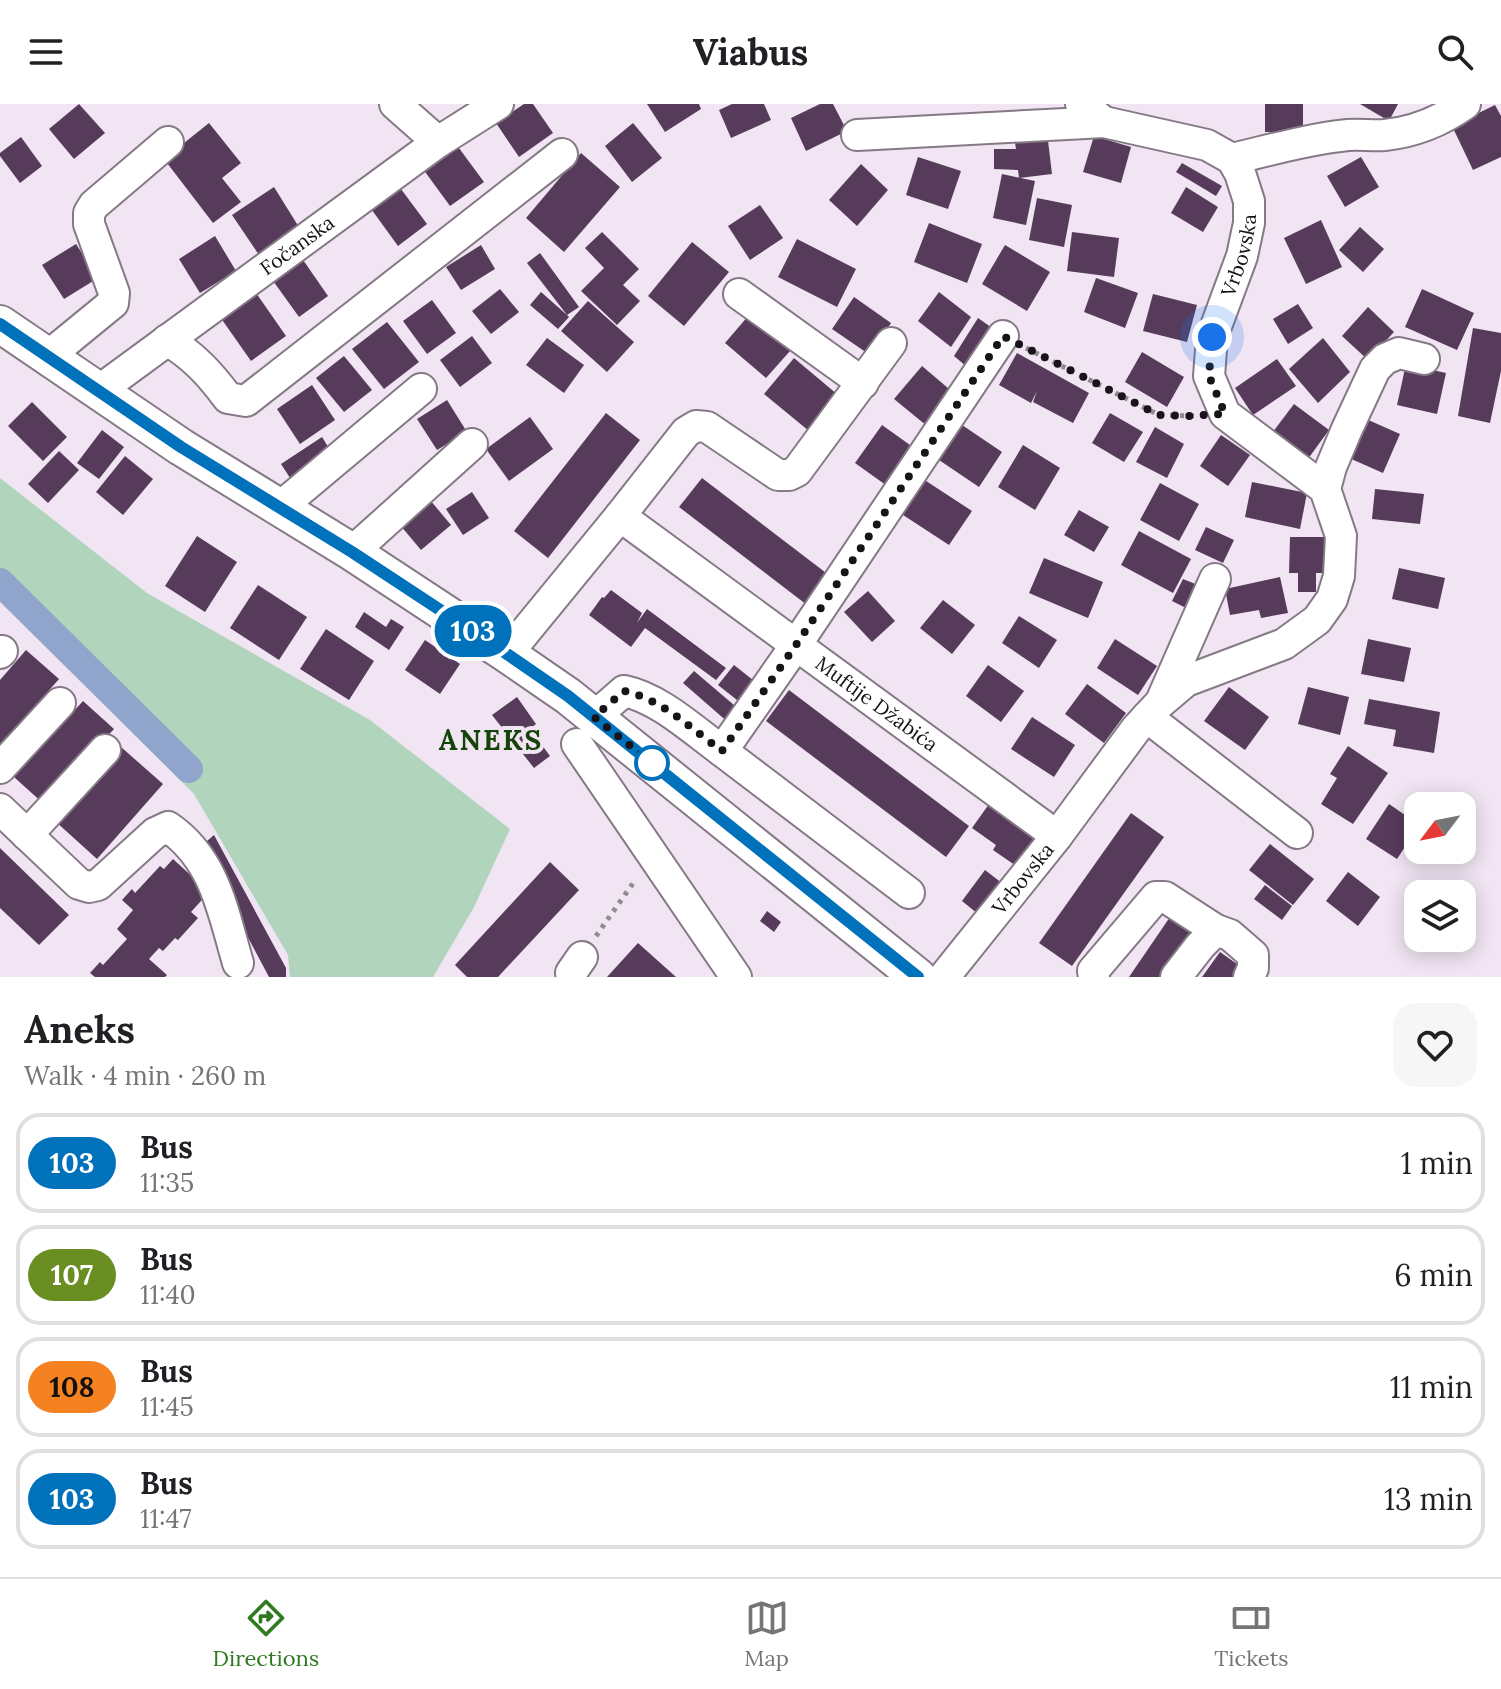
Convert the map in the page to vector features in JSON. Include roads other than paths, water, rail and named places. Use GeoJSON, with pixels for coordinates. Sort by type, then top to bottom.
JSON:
{"type":"FeatureCollection","features":[{"type":"Feature","properties":{"kind":"main road"},"geometry":{"type":"LineString","coordinates":[[0,324],[181,447],[352,552],[507,654],[586,730],[918,977]]}},
{"type":"Feature","properties":{"kind":"street"},"geometry":{"type":"LineString","coordinates":[[395,104],[438,142]]}},
{"type":"Feature","properties":{"kind":"street","name":"Fočanska"},"geometry":{"type":"LineString","coordinates":[[97,392],[438,142],[498,104]]}},
{"type":"Feature","properties":{"kind":"street"},"geometry":{"type":"LineString","coordinates":[[857,135],[1092,113],[1207,145],[1232,159],[1348,135],[1385,135],[1417,130],[1465,104]]}},
{"type":"Feature","properties":{"kind":"street"},"geometry":{"type":"LineString","coordinates":[[47,357],[113,303],[114,293],[89,224],[89,213],[94,205],[168,142]]}},
{"type":"Feature","properties":{"kind":"street"},"geometry":{"type":"LineString","coordinates":[[167,340],[200,363],[228,398],[246,401],[562,154]]}},
{"type":"Feature","properties":{"kind":"street","name":"Vrbovska"},"geometry":{"type":"LineString","coordinates":[[944,977],[1154,710],[1186,681],[1284,644],[1317,620],[1332,599],[1339,576],[1341,536],[1325,489],[1225,414],[1209,376],[1212,337],[1242,256],[1249,223],[1249,201],[1232,159]]}},
{"type":"Feature","properties":{"kind":"street"},"geometry":{"type":"LineString","coordinates":[[739,294],[863,383]]}},
{"type":"Feature","properties":{"kind":"street"},"geometry":{"type":"LineString","coordinates":[[722,751],[1003,336]]}},
{"type":"Feature","properties":{"kind":"street"},"geometry":{"type":"LineString","coordinates":[[507,654],[686,432],[696,426],[707,427],[778,475],[789,475],[797,471],[891,343]]}},
{"type":"Feature","properties":{"kind":"street"},"geometry":{"type":"LineString","coordinates":[[1325,489],[1331,467],[1375,369],[1385,359],[1399,353],[1424,359]]}},
{"type":"Feature","properties":{"kind":"street"},"geometry":{"type":"LineString","coordinates":[[279,508],[421,389]]}},
{"type":"Feature","properties":{"kind":"street"},"geometry":{"type":"LineString","coordinates":[[352,552],[472,444]]}},
{"type":"Feature","properties":{"kind":"street","name":"Muftije Džabića"},"geometry":{"type":"LineString","coordinates":[[620,516],[1057,836]]}},
{"type":"Feature","properties":{"kind":"street","name":"Vrbovska"},"geometry":{"type":"LineString","coordinates":[[1154,710],[1215,579]]}},
{"type":"Feature","properties":{"kind":"street"},"geometry":{"type":"LineString","coordinates":[[736,977],[586,730],[624,691],[651,700],[909,893]]}},
{"type":"Feature","properties":{"kind":"street"},"geometry":{"type":"LineString","coordinates":[[0,768],[60,703]]}},
{"type":"Feature","properties":{"kind":"street"},"geometry":{"type":"LineString","coordinates":[[1154,710],[1297,833]]}},
{"type":"Feature","properties":{"kind":"street"},"geometry":{"type":"LineString","coordinates":[[27,835],[105,750]]}},
{"type":"Feature","properties":{"kind":"street"},"geometry":{"type":"LineString","coordinates":[[0,809],[79,884],[89,887],[98,885],[155,833],[168,827],[202,858],[216,890],[234,972]]}},
{"type":"Feature","properties":{"kind":"street"},"geometry":{"type":"LineString","coordinates":[[1094,977],[1093,971],[1156,897],[1165,897],[1216,930],[1230,935],[1253,955],[1249,977]]}},
{"type":"Feature","properties":{"kind":"street"},"geometry":{"type":"LineString","coordinates":[[1176,977],[1216,930]]}},
{"type":"Feature","properties":{"kind":"waterway"},"geometry":{"type":"LineString","coordinates":[[0,582],[189,769]]}},
{"type":"Feature","properties":{"kind":"district","name":"ANEKS"},"geometry":{"type":"Point","coordinates":[491,740]}}]}
